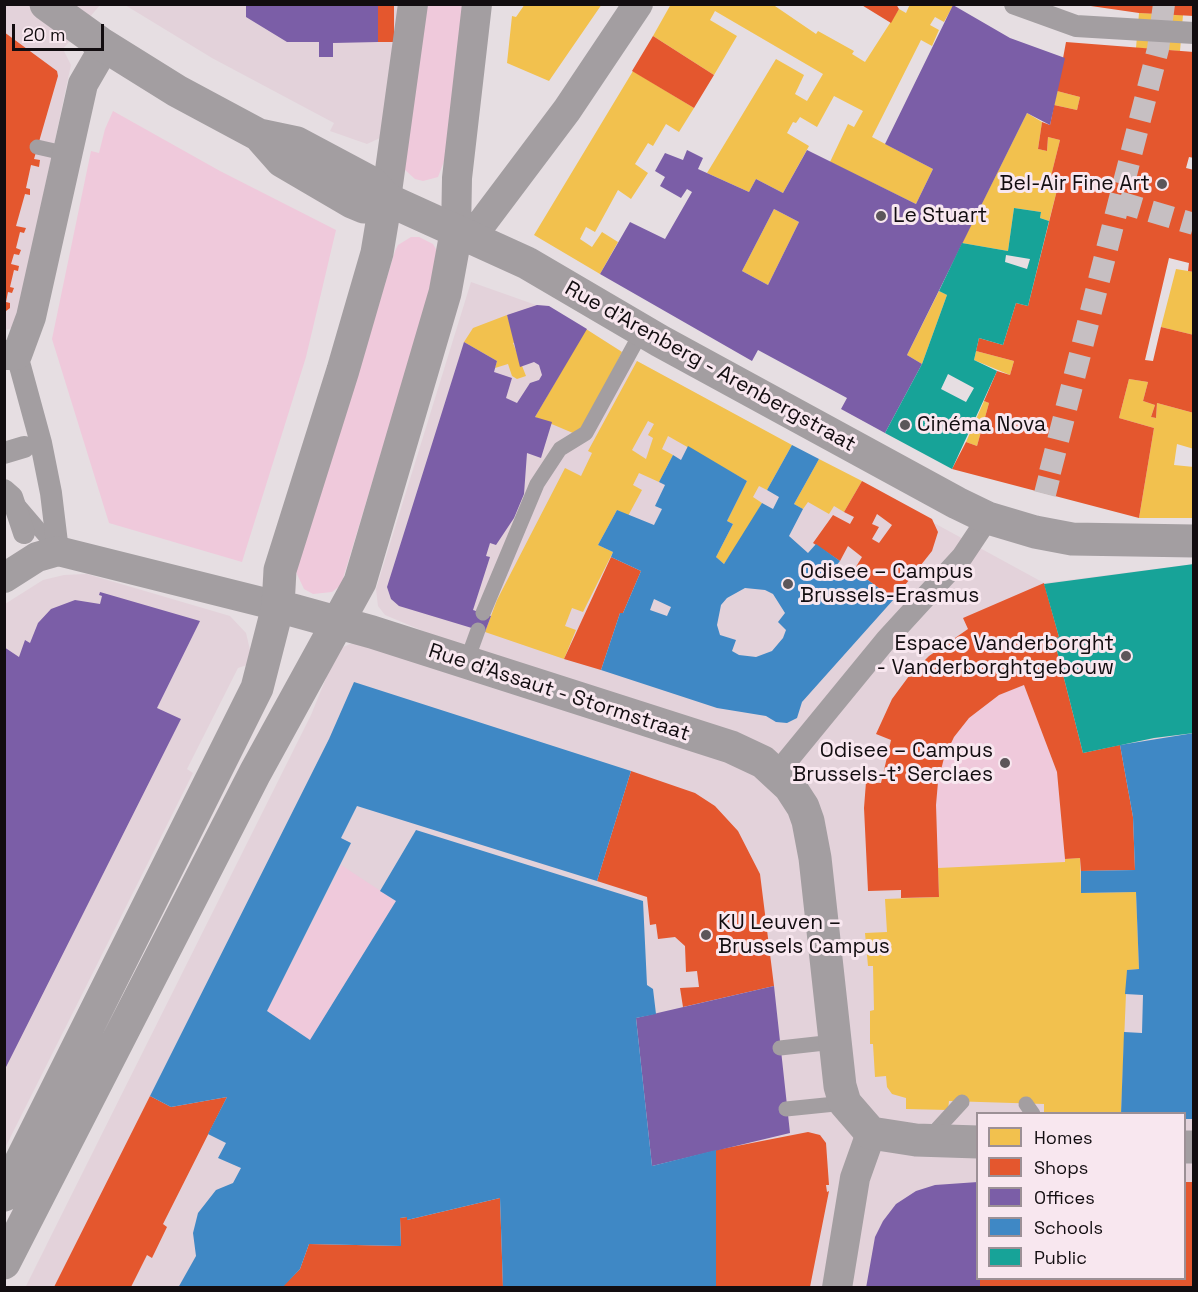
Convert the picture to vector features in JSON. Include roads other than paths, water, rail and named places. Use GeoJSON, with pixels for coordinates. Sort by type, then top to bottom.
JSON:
{"type":"FeatureCollection","features":[{"type":"Feature","properties":{"kind":"street"},"geometry":{"type":"LineString","coordinates":[[46,4],[105,46],[177,91],[259,135],[282,161],[352,202],[364,207],[386,199]]}},
{"type":"Feature","properties":{"kind":"street"},"geometry":{"type":"LineString","coordinates":[[4,1195],[253,698],[266,659],[278,606],[280,570],[349,349],[376,253],[386,199],[413,4]]}},
{"type":"Feature","properties":{"kind":"street"},"geometry":{"type":"LineString","coordinates":[[463,236],[455,192],[477,4]]}},
{"type":"Feature","properties":{"kind":"street"},"geometry":{"type":"LineString","coordinates":[[4,1263],[126,1022],[336,623],[360,582],[463,236],[567,110],[638,4]]}},
{"type":"Feature","properties":{"kind":"street"},"geometry":{"type":"LineString","coordinates":[[1015,4],[1076,26],[1194,33]]}},
{"type":"Feature","properties":{"kind":"street"},"geometry":{"type":"LineString","coordinates":[[58,551],[51,493],[41,443],[11,355],[31,317],[83,84],[105,46]]}},
{"type":"Feature","properties":{"kind":"street","name":"Rue d'Arenberg - Arenbergstraat"},"geometry":{"type":"LineString","coordinates":[[386,199],[463,236],[527,263],[642,331],[988,518],[1035,532],[1072,539],[1194,541]]}},
{"type":"Feature","properties":{"kind":"street"},"geometry":{"type":"LineString","coordinates":[[8,494],[16,532]]}},
{"type":"Feature","properties":{"kind":"street"},"geometry":{"type":"LineString","coordinates":[[777,773],[886,640],[962,557],[988,518]]}},
{"type":"Feature","properties":{"kind":"street"},"geometry":{"type":"LineString","coordinates":[[4,578],[37,557],[58,551],[278,606]]}},
{"type":"Feature","properties":{"kind":"street","name":"Rue d'Assaut - Stormstraat"},"geometry":{"type":"LineString","coordinates":[[278,606],[731,747],[763,762],[777,773],[799,799],[808,821],[815,858],[834,1042],[840,1086],[845,1102]]}},
{"type":"Feature","properties":{"kind":"street"},"geometry":{"type":"LineString","coordinates":[[845,1102],[871,1133],[926,1141],[976,1142]]}},
{"type":"Feature","properties":{"kind":"street"},"geometry":{"type":"LineString","coordinates":[[837,1287],[855,1178],[871,1133]]}},
{"type":"Feature","properties":{"kind":"lane"},"geometry":{"type":"LineString","coordinates":[[37,147],[68,154]]}},
{"type":"Feature","properties":{"kind":"lane"},"geometry":{"type":"LineString","coordinates":[[483,613],[537,484],[560,449],[586,433],[642,331]]}},
{"type":"Feature","properties":{"kind":"lane"},"geometry":{"type":"LineString","coordinates":[[8,494],[31,517],[58,551]]}},
{"type":"Feature","properties":{"kind":"lane"},"geometry":{"type":"LineString","coordinates":[[466,663],[478,630]]}},
{"type":"Feature","properties":{"kind":"lane"},"geometry":{"type":"LineString","coordinates":[[780,1048],[834,1042]]}},
{"type":"Feature","properties":{"kind":"lane"},"geometry":{"type":"LineString","coordinates":[[786,1109],[845,1102]]}},
{"type":"Feature","properties":{"kind":"lane"},"geometry":{"type":"LineString","coordinates":[[926,1141],[962,1102]]}},
{"type":"Feature","properties":{"kind":"tunnel"},"geometry":{"type":"LineString","coordinates":[[1050,472],[1158,49],[1164,4]]}},
{"type":"Feature","properties":{"kind":"tunnel"},"geometry":{"type":"LineString","coordinates":[[1119,202],[1194,224]]}},
{"type":"Feature","properties":{"kind":"tunnel"},"geometry":{"type":"LineString","coordinates":[[1045,494],[1049,478]]}},
{"type":"Feature","properties":{"kind":"place","name":"Bel-Air Fine Art"},"geometry":{"type":"Point","coordinates":[1162,184]}},
{"type":"Feature","properties":{"kind":"place","name":"Le Stuart"},"geometry":{"type":"Point","coordinates":[881,216]}},
{"type":"Feature","properties":{"kind":"place","name":"Cinéma Nova"},"geometry":{"type":"Point","coordinates":[905,425]}},
{"type":"Feature","properties":{"kind":"place","name":"Odisee – Campus Brussels-Erasmus"},"geometry":{"type":"Point","coordinates":[788,584]}},
{"type":"Feature","properties":{"kind":"place","name":"Espace Vanderborght - Vanderborghtgebouw"},"geometry":{"type":"Point","coordinates":[1126,656]}},
{"type":"Feature","properties":{"kind":"place","name":"Odisee – Campus Brussels-t' Serclaes"},"geometry":{"type":"Point","coordinates":[1005,763]}},
{"type":"Feature","properties":{"kind":"place","name":"KU Leuven – Brussels Campus"},"geometry":{"type":"Point","coordinates":[706,935]}}]}
